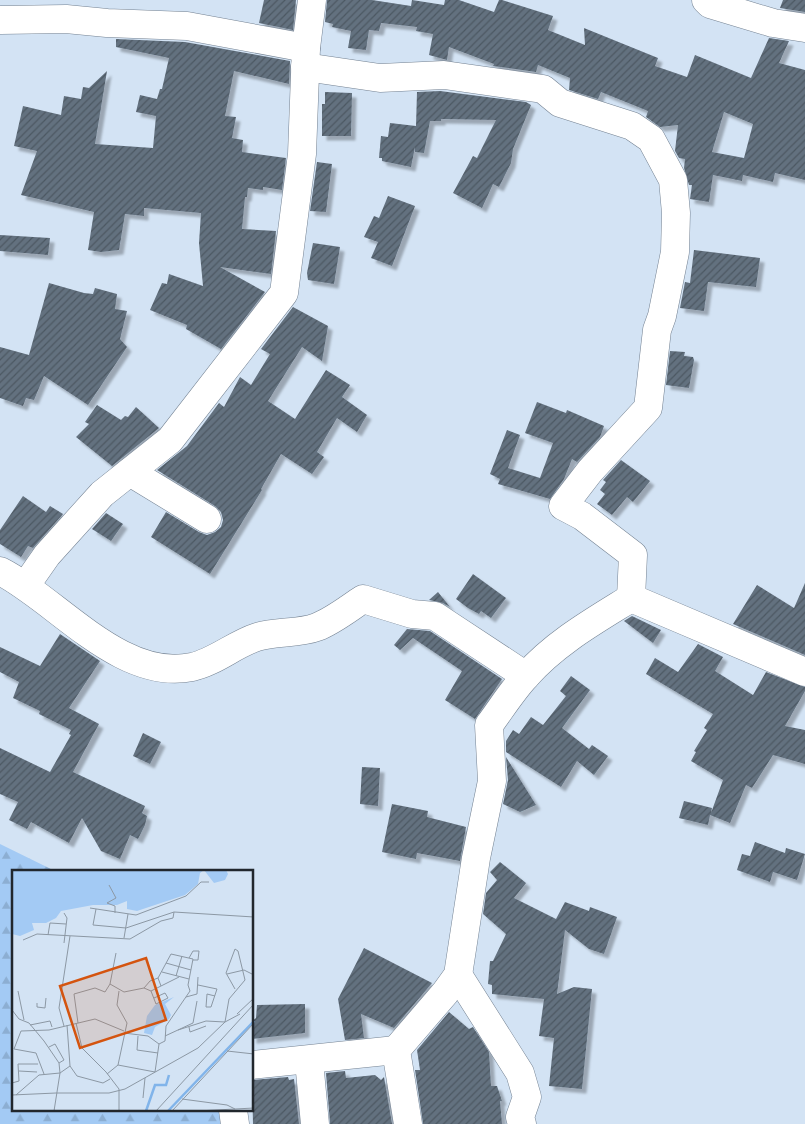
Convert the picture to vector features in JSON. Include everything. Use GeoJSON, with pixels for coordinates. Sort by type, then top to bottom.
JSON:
{"type":"FeatureCollection","features":[{"type":"Feature","properties":{"kind":"street"},"geometry":{"type":"LineString","coordinates":[[312,0],[305,57],[302,154],[284,292],[170,440],[102,494],[47,555],[9,582],[116,652],[161,669],[192,667],[257,637],[318,627],[363,599],[412,614],[435,616],[526,676]]}},
{"type":"Feature","properties":{"kind":"street"},"geometry":{"type":"LineString","coordinates":[[706,0],[710,4],[773,23],[805,28]]}},
{"type":"Feature","properties":{"kind":"street"},"geometry":{"type":"LineString","coordinates":[[0,20],[66,19],[107,23],[187,26],[380,78],[444,75],[544,89],[560,103],[632,126],[651,139],[673,180],[676,213],[675,252],[662,316],[657,330],[648,408],[590,471],[563,506],[582,516],[633,555],[631,598]]}},
{"type":"Feature","properties":{"kind":"street"},"geometry":{"type":"LineString","coordinates":[[130,472],[207,518]]}},
{"type":"Feature","properties":{"kind":"street"},"geometry":{"type":"LineString","coordinates":[[631,598],[805,672]]}},
{"type":"Feature","properties":{"kind":"street"},"geometry":{"type":"LineString","coordinates":[[254,1065],[396,1050],[445,993],[458,975],[476,858],[492,781],[488,725],[526,676],[574,633],[631,598]]}},
{"type":"Feature","properties":{"kind":"street"},"geometry":{"type":"LineString","coordinates":[[458,975],[520,1073],[527,1097],[520,1117],[522,1124]]}},
{"type":"Feature","properties":{"kind":"street"},"geometry":{"type":"LineString","coordinates":[[396,1050],[408,1124]]}},
{"type":"Feature","properties":{"kind":"street"},"geometry":{"type":"LineString","coordinates":[[309,1060],[315,1124]]}},
{"type":"Feature","properties":{"kind":"green space"},"geometry":{"type":"Polygon","coordinates":[[[0,844],[53,870],[12,870],[12,1112],[224,1112],[225,1124],[0,1124],[0,844]]]}},
{"type":"Feature","properties":{"kind":"building"},"geometry":{"type":"Polygon","coordinates":[[[264,0],[296,0],[293,30],[259,23],[264,0]]]}},
{"type":"Feature","properties":{"kind":"building"},"geometry":{"type":"Polygon","coordinates":[[[327,0],[372,0],[411,6],[412,0],[444,5],[445,0],[459,0],[494,12],[499,0],[502,0],[553,16],[548,30],[585,45],[584,28],[658,58],[655,66],[687,77],[695,55],[751,78],[769,38],[789,41],[779,63],[805,70],[805,180],[775,173],[773,182],[743,175],[742,181],[713,175],[709,202],[690,199],[692,185],[689,185],[684,168],[685,159],[679,158],[675,151],[678,125],[660,127],[646,117],[648,111],[601,92],[598,99],[569,90],[570,78],[538,65],[536,72],[493,66],[494,64],[449,47],[447,60],[429,55],[433,34],[416,31],[417,27],[381,23],[379,31],[369,30],[366,50],[348,48],[351,31],[332,27],[333,24],[325,22],[327,0]],[[724,112],[712,152],[744,158],[753,124],[724,112]]]}},
{"type":"Feature","properties":{"kind":"building"},"geometry":{"type":"Polygon","coordinates":[[[783,0],[805,0],[805,12],[780,8],[783,0]]]}},
{"type":"Feature","properties":{"kind":"building"},"geometry":{"type":"Polygon","coordinates":[[[116,39],[185,42],[290,61],[289,84],[234,71],[225,116],[236,117],[232,138],[243,140],[242,152],[286,158],[282,190],[263,187],[263,190],[248,188],[247,197],[245,197],[242,229],[276,231],[271,274],[220,267],[265,292],[221,349],[186,329],[187,325],[150,310],[162,283],[167,284],[169,274],[203,286],[199,243],[201,213],[144,208],[144,216],[125,214],[119,250],[101,252],[88,250],[94,212],[21,195],[37,151],[14,146],[23,106],[61,115],[64,96],[81,99],[83,87],[89,88],[107,71],[95,144],[153,148],[156,116],[136,112],[140,95],[157,99],[160,89],[162,89],[169,58],[116,47],[116,39]]]}},
{"type":"Feature","properties":{"kind":"building"},"geometry":{"type":"Polygon","coordinates":[[[440,91],[526,102],[531,105],[513,149],[511,163],[499,187],[493,184],[482,208],[453,193],[473,156],[477,158],[496,120],[441,119],[441,121],[430,121],[424,153],[415,152],[415,147],[411,167],[382,161],[382,158],[379,158],[381,136],[388,137],[390,123],[416,126],[417,92],[440,91]]]}},
{"type":"Feature","properties":{"kind":"building"},"geometry":{"type":"Polygon","coordinates":[[[325,92],[352,93],[351,136],[322,136],[322,104],[325,104],[325,92]]]}},
{"type":"Feature","properties":{"kind":"building"},"geometry":{"type":"Polygon","coordinates":[[[317,162],[332,164],[326,212],[310,211],[317,162]]]}},
{"type":"Feature","properties":{"kind":"building"},"geometry":{"type":"Polygon","coordinates":[[[388,196],[415,206],[392,266],[371,258],[378,242],[364,237],[374,216],[379,218],[388,196]]]}},
{"type":"Feature","properties":{"kind":"building"},"geometry":{"type":"Polygon","coordinates":[[[0,235],[50,238],[48,255],[0,251],[0,235]]]}},
{"type":"Feature","properties":{"kind":"building"},"geometry":{"type":"Polygon","coordinates":[[[313,243],[340,247],[334,284],[308,280],[307,273],[313,243]]]}},
{"type":"Feature","properties":{"kind":"building"},"geometry":{"type":"Polygon","coordinates":[[[694,250],[760,258],[756,287],[708,282],[704,311],[680,308],[685,282],[690,283],[694,250]]]}},
{"type":"Feature","properties":{"kind":"building"},"geometry":{"type":"Polygon","coordinates":[[[49,283],[84,293],[93,294],[95,288],[117,294],[115,309],[127,311],[120,339],[127,347],[88,405],[44,376],[34,400],[26,398],[23,406],[0,398],[0,347],[29,355],[49,283]]]}},
{"type":"Feature","properties":{"kind":"building"},"geometry":{"type":"Polygon","coordinates":[[[293,307],[328,326],[322,361],[302,347],[268,401],[295,419],[326,370],[350,385],[342,397],[367,415],[357,432],[337,418],[317,452],[324,457],[312,474],[281,454],[262,490],[210,574],[151,537],[166,512],[207,535],[221,527],[223,520],[221,512],[215,506],[157,470],[187,446],[219,403],[224,407],[240,377],[251,385],[270,354],[261,349],[293,307]]]}},
{"type":"Feature","properties":{"kind":"building"},"geometry":{"type":"Polygon","coordinates":[[[670,351],[685,352],[684,356],[693,357],[689,388],[666,385],[670,351]]]}},
{"type":"Feature","properties":{"kind":"building"},"geometry":{"type":"Polygon","coordinates":[[[537,402],[566,413],[567,410],[604,426],[600,437],[577,462],[572,459],[564,479],[550,499],[498,484],[500,479],[490,474],[507,430],[520,435],[508,468],[540,478],[553,443],[525,433],[537,402]]]}},
{"type":"Feature","properties":{"kind":"building"},"geometry":{"type":"Polygon","coordinates":[[[97,405],[121,420],[125,416],[128,417],[136,407],[159,428],[112,466],[76,437],[89,424],[85,422],[97,405]]]}},
{"type":"Feature","properties":{"kind":"building"},"geometry":{"type":"Polygon","coordinates":[[[621,460],[650,481],[633,502],[627,497],[612,515],[597,504],[605,494],[600,490],[606,482],[603,480],[621,460]]]}},
{"type":"Feature","properties":{"kind":"building"},"geometry":{"type":"Polygon","coordinates":[[[23,496],[46,512],[50,506],[63,514],[33,548],[28,546],[21,557],[0,544],[0,530],[23,496]]]}},
{"type":"Feature","properties":{"kind":"building"},"geometry":{"type":"Polygon","coordinates":[[[106,513],[123,524],[111,541],[92,529],[106,513]]]}},
{"type":"Feature","properties":{"kind":"building"},"geometry":{"type":"Polygon","coordinates":[[[473,574],[506,598],[491,618],[481,611],[479,614],[456,599],[473,574]]]}},
{"type":"Feature","properties":{"kind":"building"},"geometry":{"type":"Polygon","coordinates":[[[805,583],[805,655],[733,624],[757,585],[794,608],[805,583]]]}},
{"type":"Feature","properties":{"kind":"building"},"geometry":{"type":"Polygon","coordinates":[[[438,592],[450,607],[443,603],[429,600],[438,592]]]}},
{"type":"Feature","properties":{"kind":"building"},"geometry":{"type":"Polygon","coordinates":[[[632,616],[661,630],[653,643],[624,621],[632,616]]]}},
{"type":"Feature","properties":{"kind":"building"},"geometry":{"type":"Polygon","coordinates":[[[407,629],[430,631],[502,679],[475,719],[445,700],[462,671],[413,638],[400,650],[394,645],[407,629]]]}},
{"type":"Feature","properties":{"kind":"building"},"geometry":{"type":"Polygon","coordinates":[[[60,634],[100,661],[69,708],[99,724],[73,772],[145,806],[142,813],[147,816],[145,825],[138,839],[130,835],[120,859],[101,851],[82,818],[69,843],[31,822],[27,829],[9,820],[18,802],[0,794],[0,748],[50,772],[71,735],[69,734],[71,730],[39,714],[40,711],[13,698],[19,682],[0,672],[0,647],[40,666],[60,634]]]}},
{"type":"Feature","properties":{"kind":"building"},"geometry":{"type":"Polygon","coordinates":[[[698,644],[723,657],[715,671],[753,695],[766,672],[805,687],[805,691],[785,726],[805,730],[805,764],[773,755],[752,788],[746,785],[730,823],[710,815],[708,825],[679,818],[684,801],[712,808],[711,813],[723,780],[691,761],[696,752],[694,751],[707,730],[704,728],[713,714],[646,674],[655,658],[678,672],[698,644]]]}},
{"type":"Feature","properties":{"kind":"building"},"geometry":{"type":"Polygon","coordinates":[[[571,676],[590,690],[562,728],[589,749],[592,745],[608,756],[594,775],[577,761],[561,787],[506,752],[506,741],[513,730],[519,734],[531,717],[543,725],[566,696],[560,691],[571,676]]]}},
{"type":"Feature","properties":{"kind":"building"},"geometry":{"type":"Polygon","coordinates":[[[143,733],[161,742],[150,764],[133,756],[143,733]]]}},
{"type":"Feature","properties":{"kind":"building"},"geometry":{"type":"Polygon","coordinates":[[[506,757],[536,805],[520,812],[503,804],[508,780],[506,757]]]}},
{"type":"Feature","properties":{"kind":"building"},"geometry":{"type":"Polygon","coordinates":[[[362,767],[380,768],[378,806],[360,804],[362,767]]]}},
{"type":"Feature","properties":{"kind":"building"},"geometry":{"type":"Polygon","coordinates":[[[392,804],[428,811],[427,817],[466,827],[460,861],[417,853],[416,859],[382,852],[392,804]]]}},
{"type":"Feature","properties":{"kind":"building"},"geometry":{"type":"Polygon","coordinates":[[[755,842],[785,853],[786,848],[805,854],[797,880],[773,872],[770,882],[737,870],[742,854],[750,856],[755,842]]]}},
{"type":"Feature","properties":{"kind":"building"},"geometry":{"type":"Polygon","coordinates":[[[500,862],[526,883],[514,898],[556,919],[565,902],[589,911],[590,907],[617,917],[604,954],[589,949],[565,930],[557,994],[574,987],[592,989],[582,1089],[549,1086],[554,1038],[539,1036],[544,999],[492,994],[492,985],[488,984],[490,961],[493,961],[506,934],[483,914],[486,893],[497,880],[490,872],[500,862]]]}},
{"type":"Feature","properties":{"kind":"building"},"geometry":{"type":"Polygon","coordinates":[[[364,948],[432,983],[394,1028],[361,1014],[364,1038],[345,1040],[338,999],[364,948]]]}},
{"type":"Feature","properties":{"kind":"building"},"geometry":{"type":"Polygon","coordinates":[[[305,1004],[305,1033],[254,1039],[254,1020],[256,1018],[257,1005],[305,1004]]]}},
{"type":"Feature","properties":{"kind":"building"},"geometry":{"type":"Polygon","coordinates":[[[449,1012],[469,1029],[473,1027],[489,1052],[491,1086],[497,1086],[502,1101],[500,1101],[502,1124],[423,1124],[415,1070],[420,1070],[417,1050],[449,1012]]]}},
{"type":"Feature","properties":{"kind":"building"},"geometry":{"type":"Polygon","coordinates":[[[345,1071],[346,1078],[375,1075],[381,1080],[384,1077],[392,1124],[330,1124],[326,1073],[345,1071]]]}},
{"type":"Feature","properties":{"kind":"building"},"geometry":{"type":"Polygon","coordinates":[[[288,1077],[289,1080],[294,1079],[299,1124],[253,1124],[254,1080],[288,1077]]]}}]}
